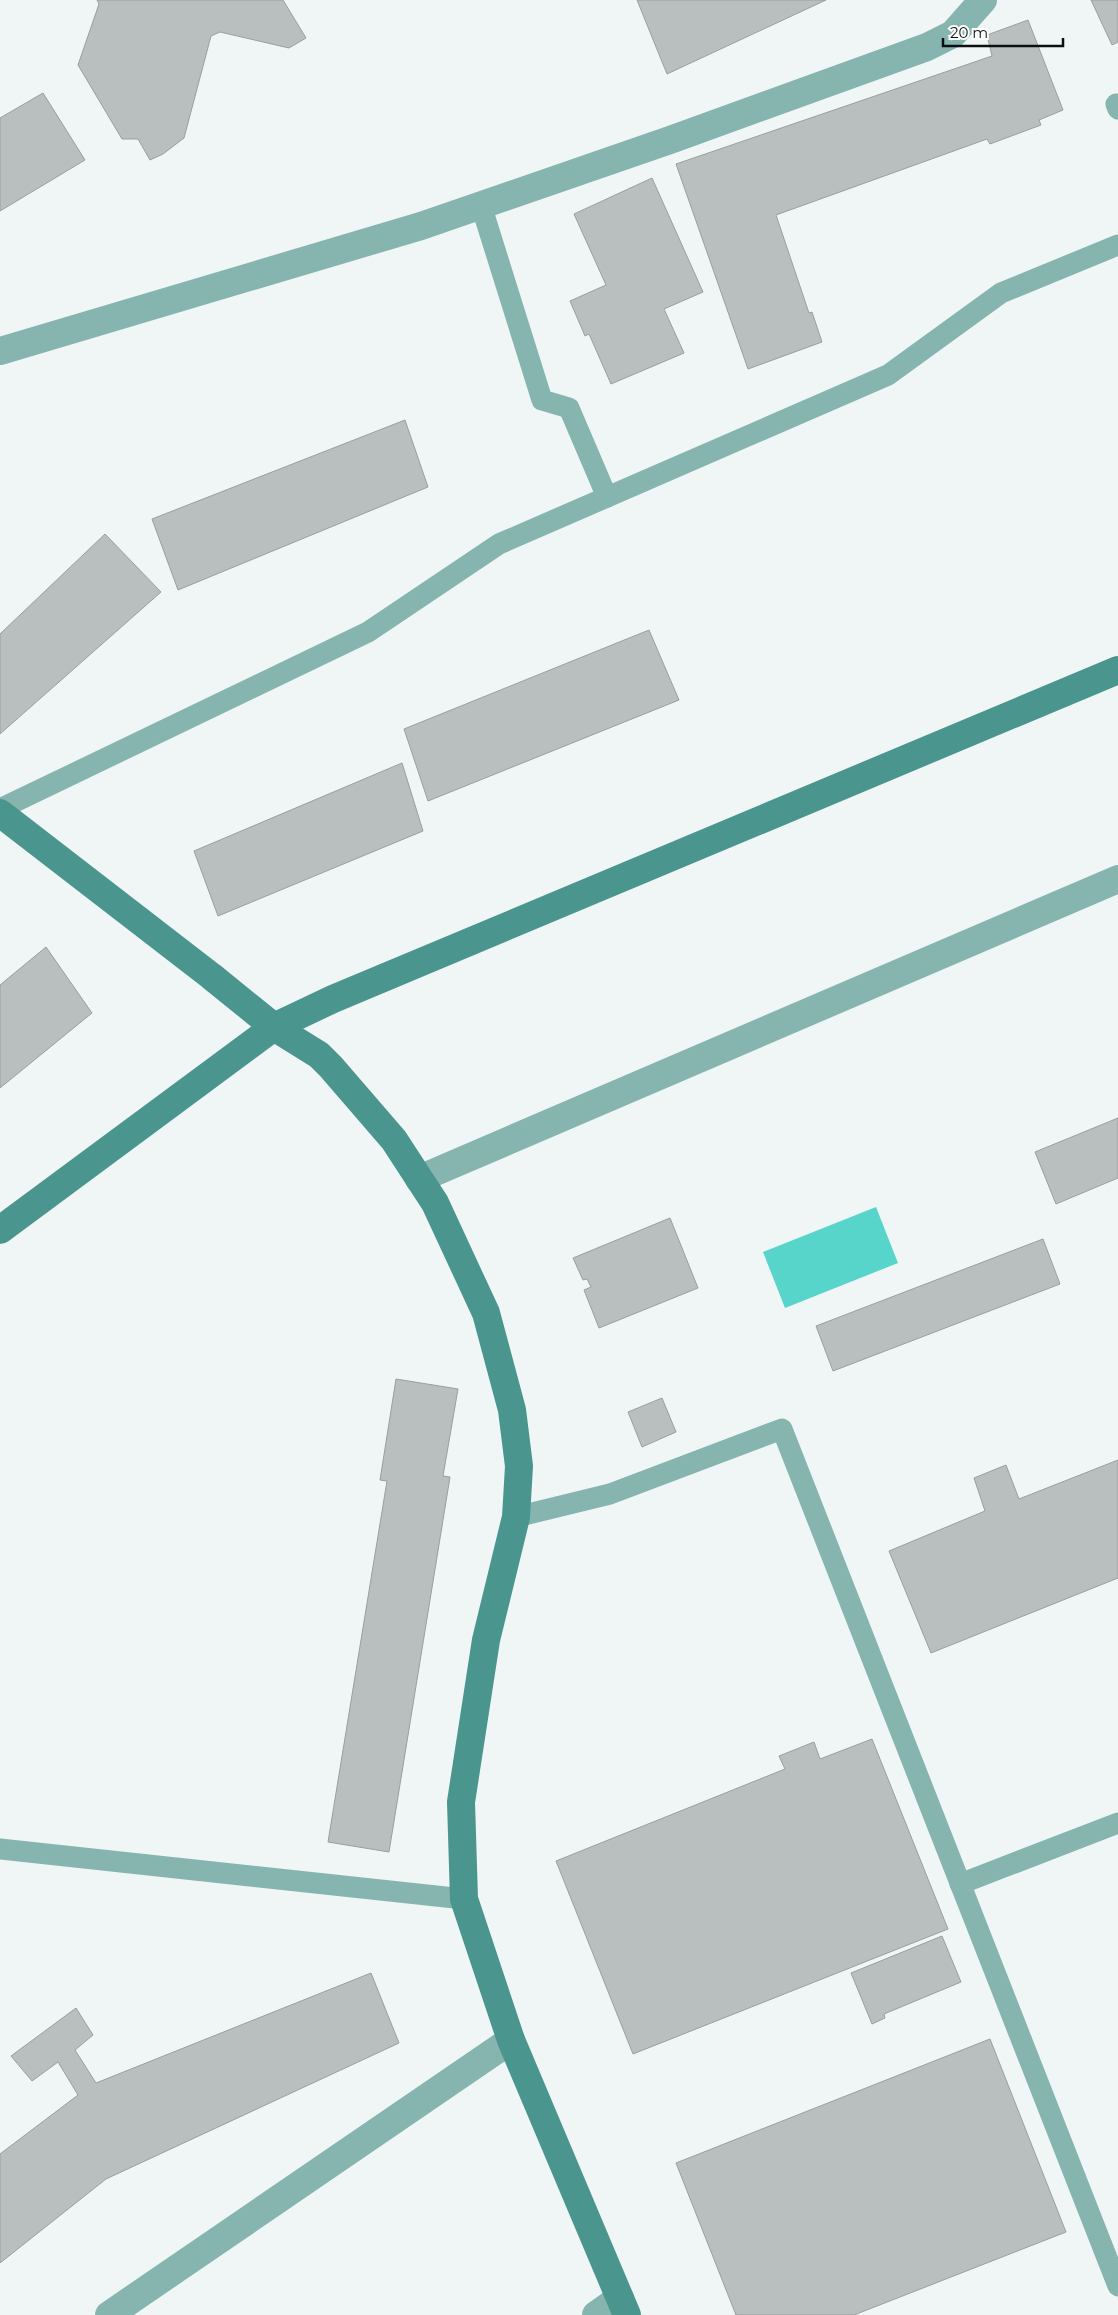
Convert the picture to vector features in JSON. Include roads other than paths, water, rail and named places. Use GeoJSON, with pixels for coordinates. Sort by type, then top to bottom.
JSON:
{"type":"FeatureCollection","features":[{"type":"Feature","properties":{"kind":"street"},"geometry":{"type":"LineString","coordinates":[[0,351],[421,226],[670,140],[927,47],[953,34],[983,0]]}},
{"type":"Feature","properties":{"kind":"street"},"geometry":{"type":"LineString","coordinates":[[0,1230],[274,1028],[342,996],[1118,670]]}},
{"type":"Feature","properties":{"kind":"street"},"geometry":{"type":"LineString","coordinates":[[0,811],[211,976],[274,1028],[319,1055],[394,1140],[436,1203],[486,1313],[512,1410],[519,1466],[516,1517],[486,1640],[460,1802],[464,1899],[511,2040],[624,2307],[596,2315]]}},
{"type":"Feature","properties":{"kind":"street"},"geometry":{"type":"LineString","coordinates":[[419,1179],[1118,879]]}},
{"type":"Feature","properties":{"kind":"street"},"geometry":{"type":"LineString","coordinates":[[109,2315],[511,2040]]}},
{"type":"Feature","properties":{"kind":"lane"},"geometry":{"type":"LineString","coordinates":[[481,205],[542,400],[569,408],[607,497]]}},
{"type":"Feature","properties":{"kind":"lane"},"geometry":{"type":"LineString","coordinates":[[0,811],[368,632],[499,544],[888,375],[1001,293],[1118,245]]}},
{"type":"Feature","properties":{"kind":"lane"},"geometry":{"type":"LineString","coordinates":[[516,1517],[610,1494],[782,1429],[1118,2286]]}},
{"type":"Feature","properties":{"kind":"lane"},"geometry":{"type":"LineString","coordinates":[[960,1884],[1118,1823]]}},
{"type":"Feature","properties":{"kind":"lane"},"geometry":{"type":"LineString","coordinates":[[0,1849],[464,1899]]}},
{"type":"Feature","properties":{"kind":"water"},"geometry":{"type":"Polygon","coordinates":[[[876,1207],[898,1263],[785,1308],[763,1252],[876,1207]]]}}]}
